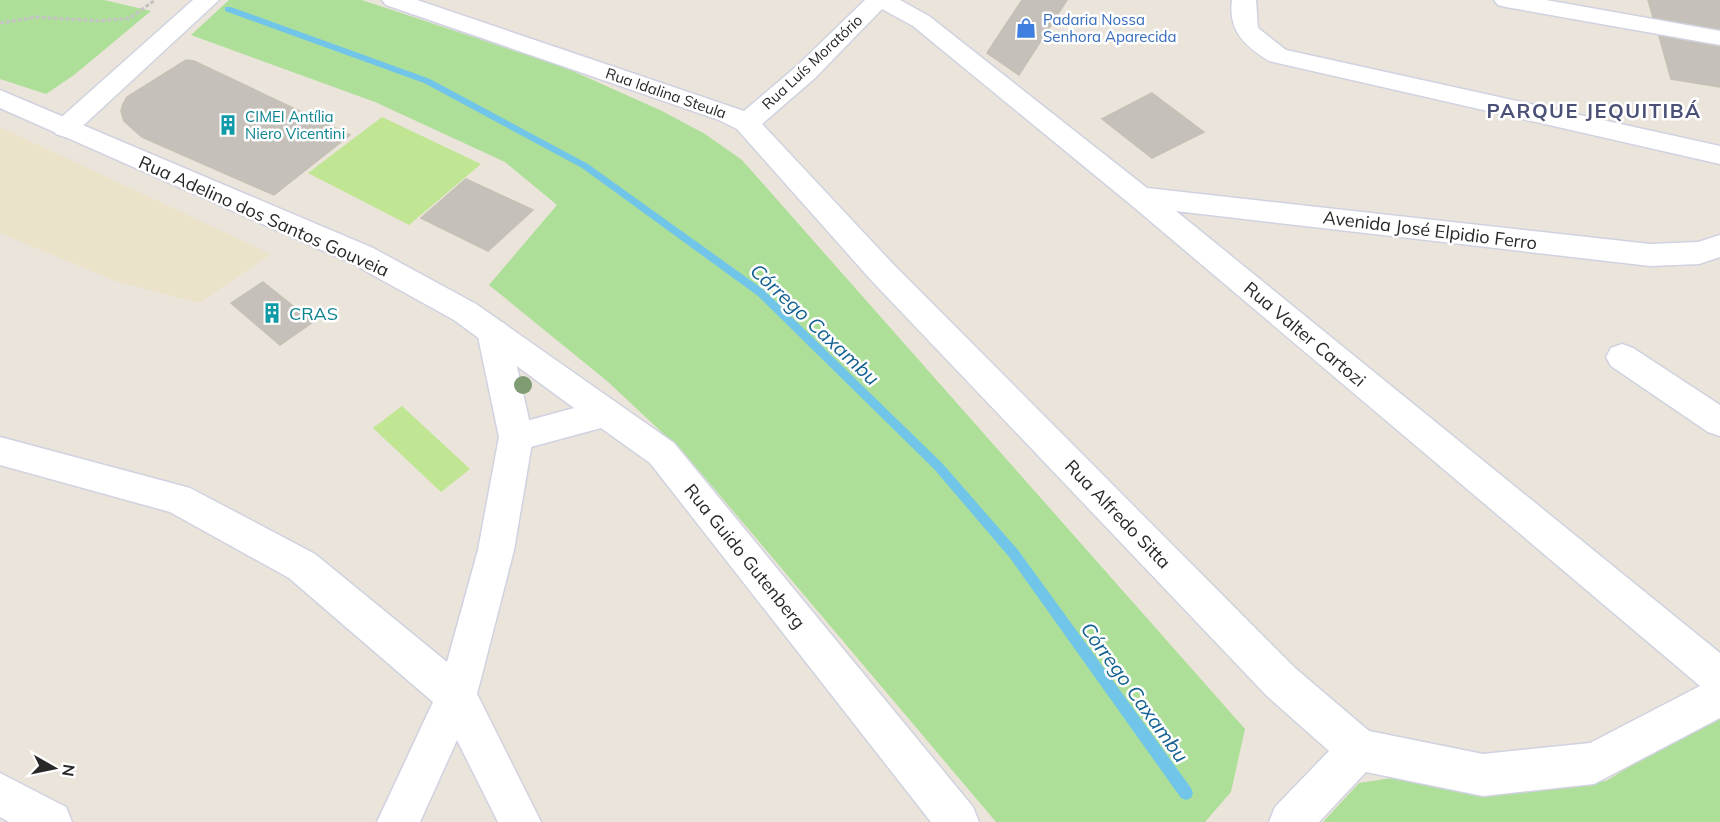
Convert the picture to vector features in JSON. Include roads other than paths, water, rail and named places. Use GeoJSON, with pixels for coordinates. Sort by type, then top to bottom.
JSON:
{"type":"FeatureCollection","features":[{"type":"Feature","properties":{"kind":"street"},"geometry":{"type":"LineString","coordinates":[[65,128],[207,0]]}},
{"type":"Feature","properties":{"kind":"street","name":"Rua Idalina Steula"},"geometry":{"type":"LineString","coordinates":[[394,0],[728,114],[746,123],[882,272]]}},
{"type":"Feature","properties":{"kind":"street","name":"Rua Luís Moratório"},"geometry":{"type":"LineString","coordinates":[[746,123],[806,72],[878,0]]}},
{"type":"Feature","properties":{"kind":"street","name":"Rua Valter Cartozi"},"geometry":{"type":"LineString","coordinates":[[883,0],[921,21],[1140,197],[1720,678]]}},
{"type":"Feature","properties":{"kind":"street"},"geometry":{"type":"LineString","coordinates":[[1244,0],[1240,17],[1252,39],[1278,56],[1720,155]]}},
{"type":"Feature","properties":{"kind":"street"},"geometry":{"type":"LineString","coordinates":[[1506,0],[1720,38]]}},
{"type":"Feature","properties":{"kind":"street","name":"Rua Adelino dos Santos Gouveia"},"geometry":{"type":"LineString","coordinates":[[0,98],[363,256],[465,312],[493,332]]}},
{"type":"Feature","properties":{"kind":"street","name":"Avenida José Elpidio Ferro"},"geometry":{"type":"LineString","coordinates":[[1140,197],[1650,255],[1700,253],[1720,246]]}},
{"type":"Feature","properties":{"kind":"street","name":"Rua Alfredo Sitta"},"geometry":{"type":"LineString","coordinates":[[882,272],[1281,682],[1359,750],[1483,775],[1594,763],[1720,697]]}},
{"type":"Feature","properties":{"kind":"street"},"geometry":{"type":"LineString","coordinates":[[398,822],[456,696],[496,550],[516,437],[493,332]]}},
{"type":"Feature","properties":{"kind":"street","name":"Rua Guido Gutenberg"},"geometry":{"type":"LineString","coordinates":[[493,332],[662,453],[958,822]]}},
{"type":"Feature","properties":{"kind":"street"},"geometry":{"type":"LineString","coordinates":[[1622,357],[1720,422]]}},
{"type":"Feature","properties":{"kind":"street"},"geometry":{"type":"LineString","coordinates":[[516,437],[605,413]]}},
{"type":"Feature","properties":{"kind":"street"},"geometry":{"type":"LineString","coordinates":[[0,451],[178,499],[302,566],[456,696],[520,822]]}},
{"type":"Feature","properties":{"kind":"street"},"geometry":{"type":"LineString","coordinates":[[1290,822],[1359,750]]}},
{"type":"Feature","properties":{"kind":"street"},"geometry":{"type":"LineString","coordinates":[[0,794],[51,822]]}},
{"type":"Feature","properties":{"kind":"waterway","name":"Córrego Caxambu"},"geometry":{"type":"LineString","coordinates":[[228,9],[427,81],[585,166],[761,293],[938,466],[1014,554],[1186,793]]}},
{"type":"Feature","properties":{"kind":"place","name":"Padaria Nossa Senhora Aparecida"},"geometry":{"type":"Point","coordinates":[1026,28]}},
{"type":"Feature","properties":{"kind":"place","name":"CIMEI Antília Niero Vicentini"},"geometry":{"type":"Point","coordinates":[228,125]}},
{"type":"Feature","properties":{"kind":"place","name":"CRAS"},"geometry":{"type":"Point","coordinates":[272,313]}},
{"type":"Feature","properties":{"kind":"district","name":"PARQUE JEQUITIBÁ"},"geometry":{"type":"Point","coordinates":[1594,110]}}]}
